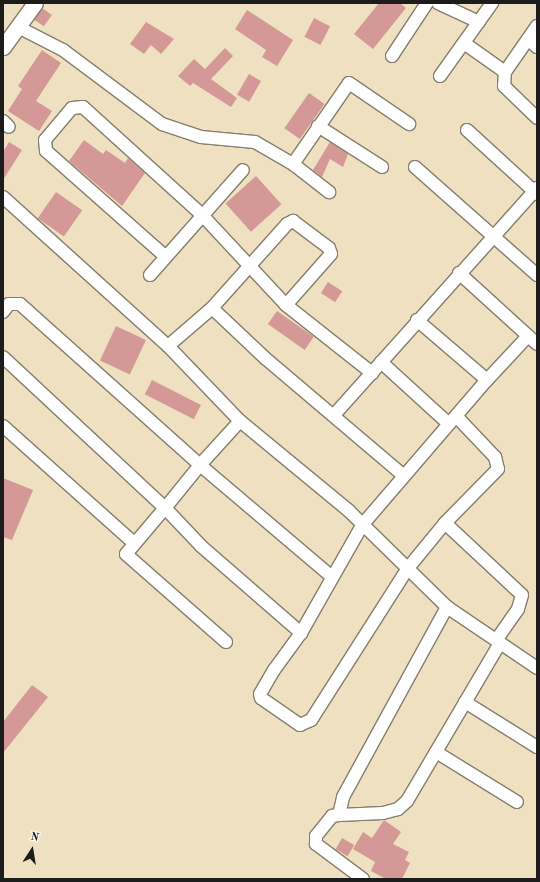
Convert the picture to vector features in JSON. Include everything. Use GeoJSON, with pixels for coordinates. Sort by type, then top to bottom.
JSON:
{"type":"FeatureCollection","features":[{"type":"Feature","properties":{"kind":"street"},"geometry":{"type":"LineString","coordinates":[[3,47],[35,3]]}},
{"type":"Feature","properties":{"kind":"street"},"geometry":{"type":"LineString","coordinates":[[392,56],[426,3]]}},
{"type":"Feature","properties":{"kind":"street"},"geometry":{"type":"LineString","coordinates":[[438,3],[479,22]]}},
{"type":"Feature","properties":{"kind":"street"},"geometry":{"type":"LineString","coordinates":[[440,76],[492,3]]}},
{"type":"Feature","properties":{"kind":"street"},"geometry":{"type":"LineString","coordinates":[[537,26],[533,43],[505,72],[504,86],[537,118]]}},
{"type":"Feature","properties":{"kind":"street"},"geometry":{"type":"LineString","coordinates":[[18,27],[63,50],[162,124],[201,137],[255,142],[293,164],[330,192]]}},
{"type":"Feature","properties":{"kind":"street"},"geometry":{"type":"LineString","coordinates":[[464,43],[505,72]]}},
{"type":"Feature","properties":{"kind":"street"},"geometry":{"type":"LineString","coordinates":[[293,164],[349,83],[409,124]]}},
{"type":"Feature","properties":{"kind":"street"},"geometry":{"type":"LineString","coordinates":[[166,257],[46,151],[45,140],[72,108],[83,107],[203,216],[286,305],[372,373]]}},
{"type":"Feature","properties":{"kind":"street"},"geometry":{"type":"LineString","coordinates":[[318,126],[382,167]]}},
{"type":"Feature","properties":{"kind":"street"},"geometry":{"type":"LineString","coordinates":[[334,415],[492,235],[536,191],[467,130]]}},
{"type":"Feature","properties":{"kind":"street"},"geometry":{"type":"LineString","coordinates":[[415,167],[537,275]]}},
{"type":"Feature","properties":{"kind":"street"},"geometry":{"type":"LineString","coordinates":[[150,275],[244,170]]}},
{"type":"Feature","properties":{"kind":"street"},"geometry":{"type":"LineString","coordinates":[[3,197],[168,346],[240,421],[363,524],[447,607],[537,668]]}},
{"type":"Feature","properties":{"kind":"street"},"geometry":{"type":"LineString","coordinates":[[168,346],[212,308],[291,221],[298,222],[329,248],[328,258],[286,305]]}},
{"type":"Feature","properties":{"kind":"street"},"geometry":{"type":"LineString","coordinates":[[381,362],[453,420],[495,457],[498,469],[445,523],[408,568],[312,720],[300,725],[267,704],[261,698],[260,694],[301,632],[331,576],[363,524],[404,476],[453,420],[487,380],[533,340],[459,273]]}},
{"type":"Feature","properties":{"kind":"street"},"geometry":{"type":"LineString","coordinates":[[3,312],[10,304],[20,304],[200,465],[331,576]]}},
{"type":"Feature","properties":{"kind":"street"},"geometry":{"type":"LineString","coordinates":[[212,308],[265,358],[334,415],[404,476]]}},
{"type":"Feature","properties":{"kind":"street"},"geometry":{"type":"LineString","coordinates":[[418,320],[487,380]]}},
{"type":"Feature","properties":{"kind":"street"},"geometry":{"type":"LineString","coordinates":[[3,357],[166,508],[201,546],[301,632]]}},
{"type":"Feature","properties":{"kind":"street"},"geometry":{"type":"LineString","coordinates":[[226,642],[128,556],[127,551],[166,508],[200,465],[240,421]]}},
{"type":"Feature","properties":{"kind":"street"},"geometry":{"type":"LineString","coordinates":[[3,426],[134,543]]}},
{"type":"Feature","properties":{"kind":"street"},"geometry":{"type":"LineString","coordinates":[[363,879],[316,844],[316,836],[332,816],[383,813],[398,809],[407,801],[518,609],[522,595],[445,523]]}},
{"type":"Feature","properties":{"kind":"street"},"geometry":{"type":"LineString","coordinates":[[339,815],[343,798],[447,607]]}},
{"type":"Feature","properties":{"kind":"street"},"geometry":{"type":"LineString","coordinates":[[465,702],[537,747]]}},
{"type":"Feature","properties":{"kind":"street"},"geometry":{"type":"LineString","coordinates":[[436,752],[517,802]]}},
{"type":"Feature","properties":{"kind":"building"},"geometry":{"type":"Polygon","coordinates":[[[379,3],[400,3],[406,8],[373,49],[354,34],[379,3]]]}},
{"type":"Feature","properties":{"kind":"building"},"geometry":{"type":"Polygon","coordinates":[[[42,8],[52,15],[44,26],[34,19],[42,8]]]}},
{"type":"Feature","properties":{"kind":"building"},"geometry":{"type":"Polygon","coordinates":[[[247,10],[293,40],[277,66],[262,57],[266,50],[235,29],[247,10]]]}},
{"type":"Feature","properties":{"kind":"building"},"geometry":{"type":"Polygon","coordinates":[[[314,18],[330,26],[321,45],[304,37],[314,18]]]}},
{"type":"Feature","properties":{"kind":"building"},"geometry":{"type":"Polygon","coordinates":[[[146,22],[174,39],[161,54],[151,45],[144,54],[130,44],[146,22]]]}},
{"type":"Feature","properties":{"kind":"building"},"geometry":{"type":"Polygon","coordinates":[[[225,48],[233,56],[211,79],[237,98],[231,107],[193,83],[190,86],[178,76],[194,59],[205,69],[225,48]]]}},
{"type":"Feature","properties":{"kind":"building"},"geometry":{"type":"Polygon","coordinates":[[[42,50],[61,63],[36,101],[52,111],[39,131],[8,111],[22,89],[18,86],[42,50]]]}},
{"type":"Feature","properties":{"kind":"building"},"geometry":{"type":"Polygon","coordinates":[[[249,74],[261,81],[249,102],[237,95],[249,74]]]}},
{"type":"Feature","properties":{"kind":"building"},"geometry":{"type":"Polygon","coordinates":[[[309,93],[325,104],[300,139],[284,128],[309,93]]]}},
{"type":"Feature","properties":{"kind":"building"},"geometry":{"type":"Polygon","coordinates":[[[84,140],[103,154],[106,150],[125,163],[128,158],[145,173],[122,206],[69,161],[84,140]]]}},
{"type":"Feature","properties":{"kind":"building"},"geometry":{"type":"Polygon","coordinates":[[[9,142],[22,150],[3,180],[3,152],[9,142]]]}},
{"type":"Feature","properties":{"kind":"building"},"geometry":{"type":"Polygon","coordinates":[[[330,142],[348,154],[343,167],[330,159],[322,177],[313,170],[330,142]]]}},
{"type":"Feature","properties":{"kind":"building"},"geometry":{"type":"Polygon","coordinates":[[[256,176],[281,204],[251,232],[226,203],[256,176]]]}},
{"type":"Feature","properties":{"kind":"building"},"geometry":{"type":"Polygon","coordinates":[[[56,192],[82,210],[64,237],[38,218],[56,192]]]}},
{"type":"Feature","properties":{"kind":"building"},"geometry":{"type":"Polygon","coordinates":[[[328,282],[342,291],[335,302],[321,293],[328,282]]]}},
{"type":"Feature","properties":{"kind":"building"},"geometry":{"type":"Polygon","coordinates":[[[277,311],[314,337],[305,350],[268,324],[277,311]]]}},
{"type":"Feature","properties":{"kind":"building"},"geometry":{"type":"Polygon","coordinates":[[[116,326],[146,340],[130,374],[100,360],[116,326]]]}},
{"type":"Feature","properties":{"kind":"building"},"geometry":{"type":"Polygon","coordinates":[[[152,380],[201,405],[194,419],[145,394],[152,380]]]}},
{"type":"Feature","properties":{"kind":"building"},"geometry":{"type":"Polygon","coordinates":[[[3,478],[33,490],[12,540],[3,537],[3,478]]]}},
{"type":"Feature","properties":{"kind":"building"},"geometry":{"type":"Polygon","coordinates":[[[32,685],[48,697],[3,753],[3,722],[32,685]]]}},
{"type":"Feature","properties":{"kind":"building"},"geometry":{"type":"Polygon","coordinates":[[[384,820],[401,832],[393,844],[409,852],[405,860],[410,863],[402,879],[386,879],[371,871],[375,862],[353,849],[363,832],[372,838],[384,820]]]}},
{"type":"Feature","properties":{"kind":"building"},"geometry":{"type":"Polygon","coordinates":[[[342,838],[354,845],[348,856],[336,849],[342,838]]]}}]}
